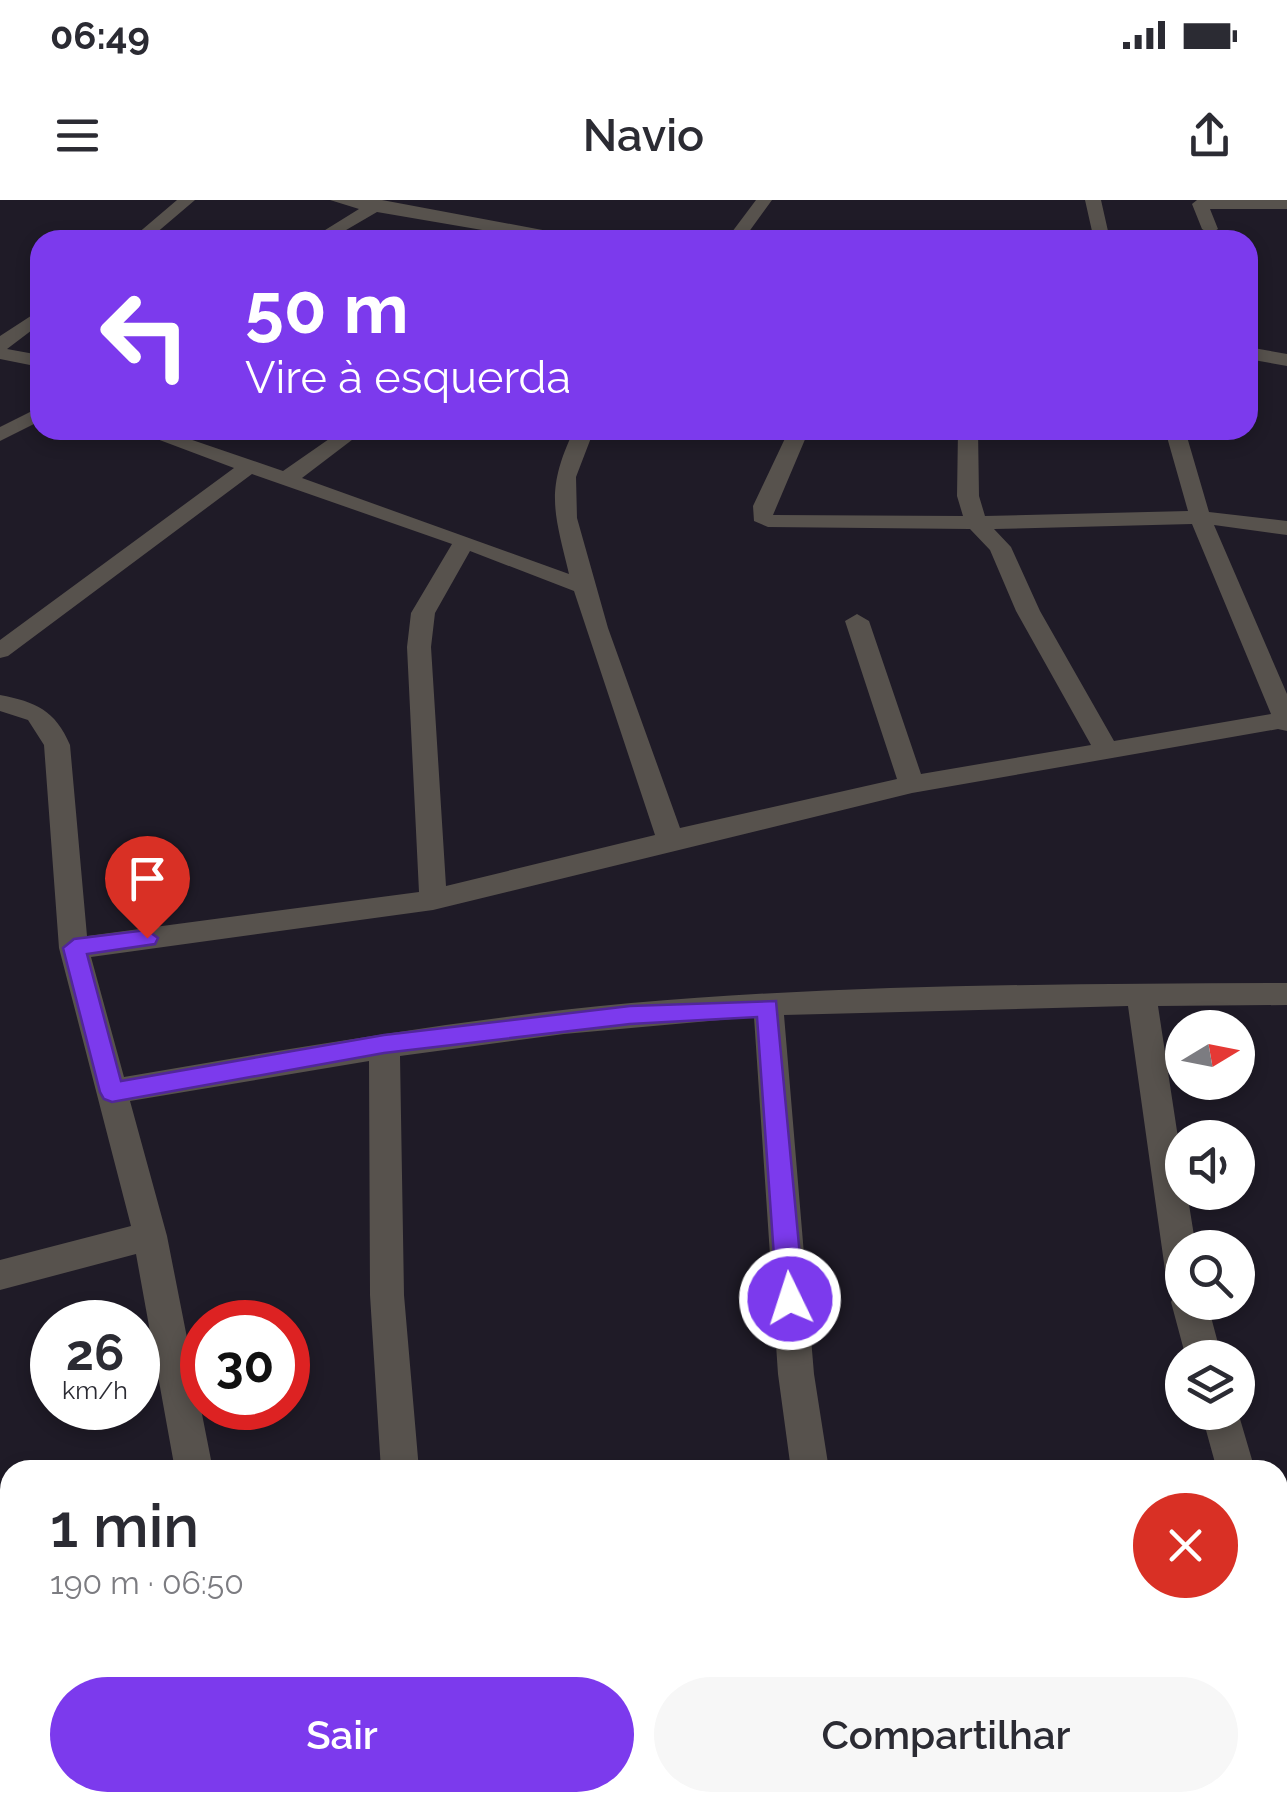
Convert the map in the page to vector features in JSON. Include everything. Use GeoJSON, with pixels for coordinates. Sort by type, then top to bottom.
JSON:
{"type":"FeatureCollection","features":[{"type":"Feature","properties":{"kind":"street"},"geometry":{"type":"LineString","coordinates":[[150,230],[186,200]]}},
{"type":"Feature","properties":{"kind":"street"},"geometry":{"type":"LineString","coordinates":[[338,200],[381,203],[504,230]]}},
{"type":"Feature","properties":{"kind":"street"},"geometry":{"type":"LineString","coordinates":[[742,230],[764,200]]}},
{"type":"Feature","properties":{"kind":"street"},"geometry":{"type":"LineString","coordinates":[[1093,200],[1100,230]]}},
{"type":"Feature","properties":{"kind":"street"},"geometry":{"type":"LineString","coordinates":[[334,230],[381,203]]}},
{"type":"Feature","properties":{"kind":"street"},"geometry":{"type":"LineString","coordinates":[[1210,230],[1200,204],[1287,204]]}},
{"type":"Feature","properties":{"kind":"street"},"geometry":{"type":"LineString","coordinates":[[0,345],[30,323]]}},
{"type":"Feature","properties":{"kind":"street"},"geometry":{"type":"LineString","coordinates":[[0,353],[30,359]]}},
{"type":"Feature","properties":{"kind":"street"},"geometry":{"type":"LineString","coordinates":[[1258,354],[1286,357]]}},
{"type":"Feature","properties":{"kind":"street"},"geometry":{"type":"LineString","coordinates":[[0,435],[30,418]]}},
{"type":"Feature","properties":{"kind":"street"},"geometry":{"type":"LineString","coordinates":[[173,440],[465,541],[583,588]]}},
{"type":"Feature","properties":{"kind":"street"},"geometry":{"type":"LineString","coordinates":[[286,480],[341,440]]}},
{"type":"Feature","properties":{"kind":"street"},"geometry":{"type":"LineString","coordinates":[[579,440],[566,468],[564,497],[583,588],[646,759],[670,840]]}},
{"type":"Feature","properties":{"kind":"street"},"geometry":{"type":"LineString","coordinates":[[794,440],[764,506],[762,516],[768,521],[976,523],[1200,517],[1287,528]]}},
{"type":"Feature","properties":{"kind":"street"},"geometry":{"type":"LineString","coordinates":[[968,440],[968,496],[976,523],[1000,547],[1028,610],[1106,749]]}},
{"type":"Feature","properties":{"kind":"street"},"geometry":{"type":"LineString","coordinates":[[74,948],[433,900],[504,886],[670,840],[912,784],[1286,721],[1200,517],[1177,440]]}},
{"type":"Feature","properties":{"kind":"street"},"geometry":{"type":"LineString","coordinates":[[0,652],[250,466]]}},
{"type":"Feature","properties":{"kind":"street"},"geometry":{"type":"LineString","coordinates":[[433,900],[419,646],[423,613],[465,541]]}},
{"type":"Feature","properties":{"kind":"street"},"geometry":{"type":"LineString","coordinates":[[857,621],[912,784]]}},
{"type":"Feature","properties":{"kind":"street"},"geometry":{"type":"LineString","coordinates":[[0,703],[29,709],[48,721],[57,745],[74,948],[150,1236],[192,1460]]}},
{"type":"Feature","properties":{"kind":"street"},"geometry":{"type":"LineString","coordinates":[[112,1092],[384,1044],[630,1015],[1049,993],[1287,994]]}},
{"type":"Feature","properties":{"kind":"street"},"geometry":{"type":"LineString","coordinates":[[1141,995],[1176,1230]]}},
{"type":"Feature","properties":{"kind":"street"},"geometry":{"type":"LineString","coordinates":[[768,1008],[796,1374],[809,1460]]}},
{"type":"Feature","properties":{"kind":"street"},"geometry":{"type":"LineString","coordinates":[[384,1044],[387,1295],[399,1460]]}},
{"type":"Feature","properties":{"kind":"street"},"geometry":{"type":"LineString","coordinates":[[0,1275],[150,1236]]}},
{"type":"Feature","properties":{"kind":"street"},"geometry":{"type":"LineString","coordinates":[[1224,1430],[1233,1460]]}},
{"type":"Feature","properties":{"kind":"route"},"geometry":{"type":"LineString","coordinates":[[147,938],[74,948],[112,1092],[384,1044],[630,1015],[768,1008],[790,1299]]}}]}
